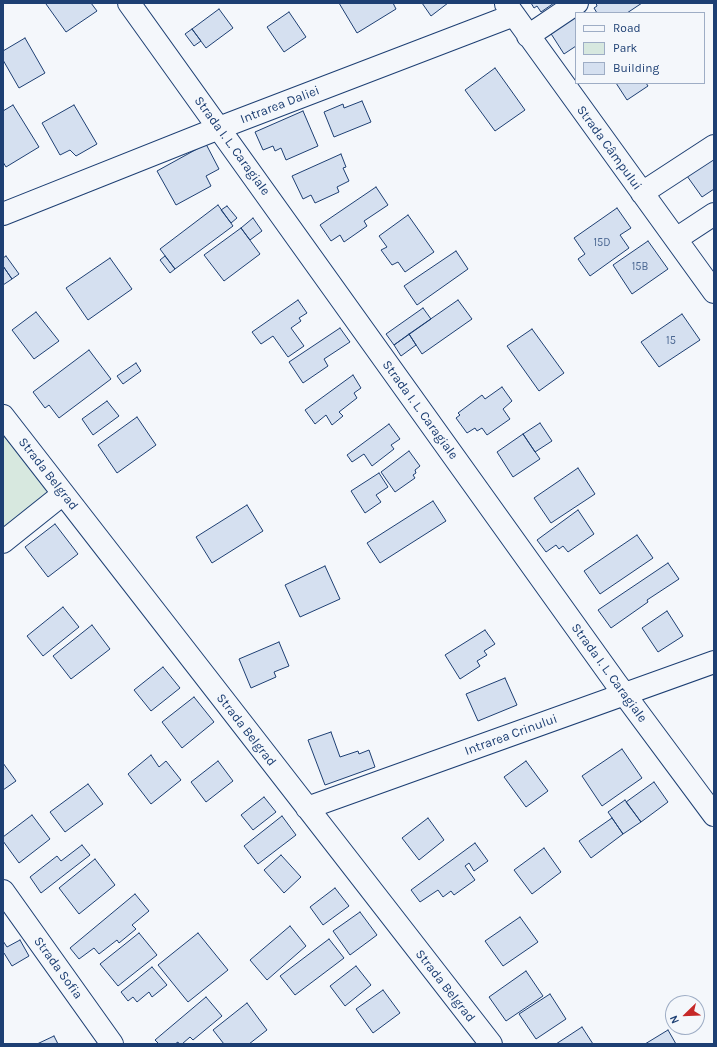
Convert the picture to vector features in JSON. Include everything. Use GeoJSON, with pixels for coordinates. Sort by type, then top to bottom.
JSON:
{"type":"FeatureCollection","features":[{"type":"Feature","properties":{"kind":"street","name":"Strada I. L. Caragiale"},"geometry":{"type":"LineString","coordinates":[[129,3],[616,683],[714,815]]}},
{"type":"Feature","properties":{"kind":"street"},"geometry":{"type":"LineString","coordinates":[[528,36],[577,3]]}},
{"type":"Feature","properties":{"kind":"street","name":"Intrarea Daliei"},"geometry":{"type":"LineString","coordinates":[[3,214],[219,128],[510,9]]}},
{"type":"Feature","properties":{"kind":"street","name":"Strada Câmpului"},"geometry":{"type":"LineString","coordinates":[[510,9],[714,292]]}},
{"type":"Feature","properties":{"kind":"street"},"geometry":{"type":"LineString","coordinates":[[642,193],[714,146]]}},
{"type":"Feature","properties":{"kind":"street"},"geometry":{"type":"LineString","coordinates":[[676,239],[714,214]]}},
{"type":"Feature","properties":{"kind":"street","name":"Strada Belgrad"},"geometry":{"type":"LineString","coordinates":[[3,416],[491,1044]]}},
{"type":"Feature","properties":{"kind":"street"},"geometry":{"type":"LineString","coordinates":[[3,542],[63,494]]}},
{"type":"Feature","properties":{"kind":"street","name":"Intrarea Crinului"},"geometry":{"type":"LineString","coordinates":[[307,808],[714,662]]}},
{"type":"Feature","properties":{"kind":"street","name":"Strada Sofia"},"geometry":{"type":"LineString","coordinates":[[3,891],[112,1044]]}},
{"type":"Feature","properties":{"kind":"green space"},"geometry":{"type":"Polygon","coordinates":[[[3,435],[53,495],[3,535],[3,435]]]}},
{"type":"Feature","properties":{"kind":"building"},"geometry":{"type":"Polygon","coordinates":[[[46,3],[91,3],[97,11],[66,32],[46,3]]]}},
{"type":"Feature","properties":{"kind":"building"},"geometry":{"type":"Polygon","coordinates":[[[339,3],[393,3],[396,9],[357,33],[339,3]]]}},
{"type":"Feature","properties":{"kind":"building"},"geometry":{"type":"Polygon","coordinates":[[[422,3],[448,3],[431,16],[422,3]]]}},
{"type":"Feature","properties":{"kind":"building"},"geometry":{"type":"Polygon","coordinates":[[[531,3],[554,3],[541,12],[537,6],[534,8],[531,3]]]}},
{"type":"Feature","properties":{"kind":"building"},"geometry":{"type":"Polygon","coordinates":[[[596,3],[642,3],[628,12],[596,12],[594,8],[597,6],[596,3]]]}},
{"type":"Feature","properties":{"kind":"building"},"geometry":{"type":"Polygon","coordinates":[[[219,9],[233,28],[206,48],[192,29],[219,9]]]}},
{"type":"Feature","properties":{"kind":"building"},"geometry":{"type":"Polygon","coordinates":[[[289,12],[306,37],[284,52],[267,27],[289,12]]]}},
{"type":"Feature","properties":{"kind":"building"},"geometry":{"type":"Polygon","coordinates":[[[575,14],[575,47],[564,54],[548,29],[575,14]]]}},
{"type":"Feature","properties":{"kind":"building"},"geometry":{"type":"Polygon","coordinates":[[[192,29],[201,41],[194,46],[185,34],[192,29]]]}},
{"type":"Feature","properties":{"kind":"building"},"geometry":{"type":"Polygon","coordinates":[[[25,38],[45,73],[19,88],[3,60],[3,51],[25,38]]]}},
{"type":"Feature","properties":{"kind":"building"},"geometry":{"type":"Polygon","coordinates":[[[495,68],[525,110],[495,131],[465,90],[495,68]]]}},
{"type":"Feature","properties":{"kind":"building"},"geometry":{"type":"Polygon","coordinates":[[[617,84],[647,84],[648,86],[627,100],[617,84]]]}},
{"type":"Feature","properties":{"kind":"building"},"geometry":{"type":"Polygon","coordinates":[[[362,101],[371,122],[334,137],[324,112],[343,104],[344,108],[362,101]]]}},
{"type":"Feature","properties":{"kind":"building"},"geometry":{"type":"Polygon","coordinates":[[[13,105],[39,147],[6,167],[3,162],[3,111],[13,105]]]}},
{"type":"Feature","properties":{"kind":"building"},"geometry":{"type":"Polygon","coordinates":[[[74,105],[97,144],[76,156],[70,150],[60,155],[42,123],[74,105]]]}},
{"type":"Feature","properties":{"kind":"building"},"geometry":{"type":"Polygon","coordinates":[[[303,111],[318,146],[286,160],[281,148],[275,151],[273,146],[263,150],[255,132],[303,111]]]}},
{"type":"Feature","properties":{"kind":"building"},"geometry":{"type":"Polygon","coordinates":[[[206,144],[219,169],[206,176],[211,186],[176,205],[157,171],[206,144]]]}},
{"type":"Feature","properties":{"kind":"building"},"geometry":{"type":"Polygon","coordinates":[[[341,154],[346,167],[343,168],[349,181],[337,187],[339,192],[315,203],[311,195],[303,199],[292,176],[341,154]]]}},
{"type":"Feature","properties":{"kind":"building"},"geometry":{"type":"Polygon","coordinates":[[[714,157],[714,189],[702,197],[687,176],[714,157]]]}},
{"type":"Feature","properties":{"kind":"building"},"geometry":{"type":"Polygon","coordinates":[[[376,187],[388,205],[364,221],[367,226],[344,242],[340,235],[331,241],[320,225],[376,187]]]}},
{"type":"Feature","properties":{"kind":"building"},"geometry":{"type":"Polygon","coordinates":[[[218,205],[233,226],[175,269],[160,249],[218,205]]]}},
{"type":"Feature","properties":{"kind":"building"},"geometry":{"type":"Polygon","coordinates":[[[227,206],[237,218],[231,223],[221,210],[227,206]]]}},
{"type":"Feature","properties":{"kind":"building"},"geometry":{"type":"Polygon","coordinates":[[[617,208],[631,228],[620,235],[629,248],[590,276],[578,259],[585,254],[574,238],[617,208]]]}},
{"type":"Feature","properties":{"kind":"building"},"geometry":{"type":"Polygon","coordinates":[[[408,215],[434,252],[405,272],[398,262],[392,265],[381,250],[387,247],[379,236],[408,215]]]}},
{"type":"Feature","properties":{"kind":"building"},"geometry":{"type":"Polygon","coordinates":[[[253,218],[262,231],[250,240],[241,228],[253,218]]]}},
{"type":"Feature","properties":{"kind":"building"},"geometry":{"type":"Polygon","coordinates":[[[241,228],[260,254],[224,281],[204,255],[241,228]]]}},
{"type":"Feature","properties":{"kind":"building"},"geometry":{"type":"Polygon","coordinates":[[[648,241],[668,269],[632,294],[613,265],[648,241]]]}},
{"type":"Feature","properties":{"kind":"building"},"geometry":{"type":"Polygon","coordinates":[[[456,251],[468,269],[417,305],[404,286],[456,251]]]}},
{"type":"Feature","properties":{"kind":"building"},"geometry":{"type":"Polygon","coordinates":[[[6,256],[19,274],[12,279],[3,266],[3,258],[6,256]]]}},
{"type":"Feature","properties":{"kind":"building"},"geometry":{"type":"Polygon","coordinates":[[[165,256],[175,269],[170,273],[160,260],[165,256]]]}},
{"type":"Feature","properties":{"kind":"building"},"geometry":{"type":"Polygon","coordinates":[[[110,258],[132,289],[88,320],[66,288],[110,258]]]}},
{"type":"Feature","properties":{"kind":"building"},"geometry":{"type":"Polygon","coordinates":[[[3,266],[12,279],[3,285],[3,266]]]}},
{"type":"Feature","properties":{"kind":"building"},"geometry":{"type":"Polygon","coordinates":[[[298,300],[307,313],[299,318],[301,321],[291,328],[304,346],[288,357],[273,336],[261,344],[252,332],[298,300]]]}},
{"type":"Feature","properties":{"kind":"building"},"geometry":{"type":"Polygon","coordinates":[[[458,300],[472,319],[422,354],[409,334],[458,300]]]}},
{"type":"Feature","properties":{"kind":"building"},"geometry":{"type":"Polygon","coordinates":[[[423,308],[431,319],[394,345],[386,334],[423,308]]]}},
{"type":"Feature","properties":{"kind":"building"},"geometry":{"type":"Polygon","coordinates":[[[36,312],[59,341],[34,359],[12,330],[36,312]]]}},
{"type":"Feature","properties":{"kind":"building"},"geometry":{"type":"Polygon","coordinates":[[[682,314],[700,340],[659,367],[641,342],[682,314]]]}},
{"type":"Feature","properties":{"kind":"building"},"geometry":{"type":"Polygon","coordinates":[[[340,328],[350,342],[324,359],[328,366],[303,383],[289,362],[340,328]]]}},
{"type":"Feature","properties":{"kind":"building"},"geometry":{"type":"Polygon","coordinates":[[[532,329],[564,373],[539,391],[507,346],[532,329]]]}},
{"type":"Feature","properties":{"kind":"building"},"geometry":{"type":"Polygon","coordinates":[[[409,334],[416,345],[401,356],[394,345],[409,334]]]}},
{"type":"Feature","properties":{"kind":"building"},"geometry":{"type":"Polygon","coordinates":[[[89,350],[111,379],[59,418],[49,405],[45,408],[33,392],[89,350]]]}},
{"type":"Feature","properties":{"kind":"building"},"geometry":{"type":"Polygon","coordinates":[[[136,363],[141,371],[123,384],[117,376],[136,363]]]}},
{"type":"Feature","properties":{"kind":"building"},"geometry":{"type":"Polygon","coordinates":[[[353,375],[361,388],[354,393],[357,398],[339,412],[343,416],[332,425],[326,415],[315,424],[305,410],[353,375]]]}},
{"type":"Feature","properties":{"kind":"building"},"geometry":{"type":"Polygon","coordinates":[[[502,387],[512,401],[503,409],[510,419],[487,435],[482,428],[477,431],[475,428],[467,433],[456,418],[460,415],[458,413],[482,395],[485,399],[502,387]]]}},
{"type":"Feature","properties":{"kind":"building"},"geometry":{"type":"Polygon","coordinates":[[[107,401],[119,416],[93,435],[82,419],[107,401]]]}},
{"type":"Feature","properties":{"kind":"building"},"geometry":{"type":"Polygon","coordinates":[[[137,417],[156,445],[117,473],[98,445],[137,417]]]}},
{"type":"Feature","properties":{"kind":"building"},"geometry":{"type":"Polygon","coordinates":[[[540,423],[552,441],[535,452],[523,434],[540,423]]]}},
{"type":"Feature","properties":{"kind":"building"},"geometry":{"type":"Polygon","coordinates":[[[389,424],[400,439],[391,445],[394,449],[372,466],[364,454],[352,462],[347,455],[389,424]]]}},
{"type":"Feature","properties":{"kind":"building"},"geometry":{"type":"Polygon","coordinates":[[[523,434],[540,459],[513,477],[497,452],[523,434]]]}},
{"type":"Feature","properties":{"kind":"building"},"geometry":{"type":"Polygon","coordinates":[[[409,451],[420,466],[415,470],[416,473],[413,475],[415,478],[395,492],[381,472],[409,451]]]}},
{"type":"Feature","properties":{"kind":"building"},"geometry":{"type":"Polygon","coordinates":[[[578,468],[595,494],[551,523],[534,498],[578,468]]]}},
{"type":"Feature","properties":{"kind":"building"},"geometry":{"type":"Polygon","coordinates":[[[379,473],[388,487],[376,495],[381,502],[365,513],[351,491],[379,473]]]}},
{"type":"Feature","properties":{"kind":"building"},"geometry":{"type":"Polygon","coordinates":[[[433,501],[446,521],[380,563],[367,543],[433,501]]]}},
{"type":"Feature","properties":{"kind":"building"},"geometry":{"type":"Polygon","coordinates":[[[247,505],[263,531],[212,563],[196,537],[247,505]]]}},
{"type":"Feature","properties":{"kind":"building"},"geometry":{"type":"Polygon","coordinates":[[[578,510],[594,534],[568,552],[563,546],[559,549],[556,545],[546,552],[537,540],[578,510]]]}},
{"type":"Feature","properties":{"kind":"building"},"geometry":{"type":"Polygon","coordinates":[[[55,524],[78,554],[48,577],[25,547],[55,524]]]}},
{"type":"Feature","properties":{"kind":"building"},"geometry":{"type":"Polygon","coordinates":[[[637,535],[653,558],[600,594],[584,571],[637,535]]]}},
{"type":"Feature","properties":{"kind":"building"},"geometry":{"type":"Polygon","coordinates":[[[668,563],[679,579],[647,600],[648,602],[611,628],[598,610],[668,563]]]}},
{"type":"Feature","properties":{"kind":"building"},"geometry":{"type":"Polygon","coordinates":[[[325,566],[340,599],[300,617],[285,585],[325,566]]]}},
{"type":"Feature","properties":{"kind":"building"},"geometry":{"type":"Polygon","coordinates":[[[63,607],[79,627],[43,656],[27,636],[63,607]]]}},
{"type":"Feature","properties":{"kind":"building"},"geometry":{"type":"Polygon","coordinates":[[[667,611],[683,636],[658,652],[642,628],[667,611]]]}},
{"type":"Feature","properties":{"kind":"building"},"geometry":{"type":"Polygon","coordinates":[[[92,625],[110,649],[71,679],[53,656],[92,625]]]}},
{"type":"Feature","properties":{"kind":"building"},"geometry":{"type":"Polygon","coordinates":[[[485,630],[495,644],[484,651],[487,655],[477,661],[480,666],[460,679],[445,655],[485,630]]]}},
{"type":"Feature","properties":{"kind":"building"},"geometry":{"type":"Polygon","coordinates":[[[279,642],[289,666],[274,672],[276,677],[251,688],[239,659],[279,642]]]}},
{"type":"Feature","properties":{"kind":"building"},"geometry":{"type":"Polygon","coordinates":[[[163,667],[180,688],[151,711],[134,690],[163,667]]]}},
{"type":"Feature","properties":{"kind":"building"},"geometry":{"type":"Polygon","coordinates":[[[505,678],[517,705],[478,721],[466,694],[505,678]]]}},
{"type":"Feature","properties":{"kind":"building"},"geometry":{"type":"Polygon","coordinates":[[[194,697],[214,722],[182,748],[162,722],[194,697]]]}},
{"type":"Feature","properties":{"kind":"building"},"geometry":{"type":"Polygon","coordinates":[[[331,732],[340,757],[358,751],[359,754],[369,750],[375,767],[325,785],[308,740],[331,732]]]}},
{"type":"Feature","properties":{"kind":"building"},"geometry":{"type":"Polygon","coordinates":[[[622,749],[642,778],[602,806],[582,776],[622,749]]]}},
{"type":"Feature","properties":{"kind":"building"},"geometry":{"type":"Polygon","coordinates":[[[151,755],[159,767],[166,761],[181,780],[151,804],[128,774],[151,755]]]}},
{"type":"Feature","properties":{"kind":"building"},"geometry":{"type":"Polygon","coordinates":[[[218,761],[233,781],[206,802],[191,782],[218,761]]]}},
{"type":"Feature","properties":{"kind":"building"},"geometry":{"type":"Polygon","coordinates":[[[526,761],[548,791],[526,807],[504,777],[526,761]]]}},
{"type":"Feature","properties":{"kind":"building"},"geometry":{"type":"Polygon","coordinates":[[[3,763],[16,781],[3,790],[3,763]]]}},
{"type":"Feature","properties":{"kind":"building"},"geometry":{"type":"Polygon","coordinates":[[[654,782],[668,802],[641,822],[626,802],[654,782]]]}},
{"type":"Feature","properties":{"kind":"building"},"geometry":{"type":"Polygon","coordinates":[[[88,784],[103,804],[65,832],[50,812],[88,784]]]}},
{"type":"Feature","properties":{"kind":"building"},"geometry":{"type":"Polygon","coordinates":[[[264,797],[276,812],[253,830],[241,815],[264,797]]]}},
{"type":"Feature","properties":{"kind":"building"},"geometry":{"type":"Polygon","coordinates":[[[625,800],[641,822],[623,834],[608,812],[625,800]]]}},
{"type":"Feature","properties":{"kind":"building"},"geometry":{"type":"Polygon","coordinates":[[[32,815],[50,839],[19,863],[3,841],[3,837],[32,815]]]}},
{"type":"Feature","properties":{"kind":"building"},"geometry":{"type":"Polygon","coordinates":[[[282,816],[296,835],[258,864],[244,846],[282,816]]]}},
{"type":"Feature","properties":{"kind":"building"},"geometry":{"type":"Polygon","coordinates":[[[428,818],[444,840],[419,860],[402,838],[428,818]]]}},
{"type":"Feature","properties":{"kind":"building"},"geometry":{"type":"Polygon","coordinates":[[[612,818],[623,834],[591,858],[579,841],[612,818]]]}},
{"type":"Feature","properties":{"kind":"building"},"geometry":{"type":"Polygon","coordinates":[[[475,843],[488,861],[474,871],[469,863],[465,866],[475,880],[454,895],[451,891],[443,897],[438,890],[420,902],[411,890],[475,843]]]}},
{"type":"Feature","properties":{"kind":"building"},"geometry":{"type":"Polygon","coordinates":[[[82,845],[90,855],[41,893],[30,877],[57,856],[61,861],[82,845]]]}},
{"type":"Feature","properties":{"kind":"building"},"geometry":{"type":"Polygon","coordinates":[[[544,848],[561,872],[532,894],[514,870],[544,848]]]}},
{"type":"Feature","properties":{"kind":"building"},"geometry":{"type":"Polygon","coordinates":[[[281,855],[301,877],[284,893],[264,870],[281,855]]]}},
{"type":"Feature","properties":{"kind":"building"},"geometry":{"type":"Polygon","coordinates":[[[95,859],[115,885],[79,914],[59,888],[95,859]]]}},
{"type":"Feature","properties":{"kind":"building"},"geometry":{"type":"Polygon","coordinates":[[[335,888],[349,906],[323,925],[310,907],[335,888]]]}},
{"type":"Feature","properties":{"kind":"building"},"geometry":{"type":"Polygon","coordinates":[[[135,894],[149,911],[132,925],[136,929],[119,943],[117,940],[99,954],[94,948],[79,959],[70,948],[135,894]]]}},
{"type":"Feature","properties":{"kind":"building"},"geometry":{"type":"Polygon","coordinates":[[[360,912],[377,935],[350,955],[333,931],[360,912]]]}},
{"type":"Feature","properties":{"kind":"building"},"geometry":{"type":"Polygon","coordinates":[[[520,917],[538,942],[503,966],[485,941],[520,917]]]}},
{"type":"Feature","properties":{"kind":"building"},"geometry":{"type":"Polygon","coordinates":[[[290,926],[306,946],[267,980],[250,960],[290,926]]]}},
{"type":"Feature","properties":{"kind":"building"},"geometry":{"type":"Polygon","coordinates":[[[139,933],[157,955],[118,986],[100,964],[139,933]]]}},
{"type":"Feature","properties":{"kind":"building"},"geometry":{"type":"Polygon","coordinates":[[[198,933],[228,970],[188,1002],[158,965],[198,933]]]}},
{"type":"Feature","properties":{"kind":"building"},"geometry":{"type":"Polygon","coordinates":[[[329,939],[344,958],[295,995],[280,976],[329,939]]]}},
{"type":"Feature","properties":{"kind":"building"},"geometry":{"type":"Polygon","coordinates":[[[20,940],[29,956],[12,966],[4,953],[3,954],[3,941],[7,947],[20,940]]]}},
{"type":"Feature","properties":{"kind":"building"},"geometry":{"type":"Polygon","coordinates":[[[356,966],[371,985],[345,1006],[330,986],[356,966]]]}},
{"type":"Feature","properties":{"kind":"building"},"geometry":{"type":"Polygon","coordinates":[[[152,967],[167,985],[152,997],[149,992],[137,1002],[133,997],[128,1001],[121,992],[152,967]]]}},
{"type":"Feature","properties":{"kind":"building"},"geometry":{"type":"Polygon","coordinates":[[[526,971],[543,996],[506,1021],[489,997],[526,971]]]}},
{"type":"Feature","properties":{"kind":"building"},"geometry":{"type":"Polygon","coordinates":[[[383,990],[400,1013],[373,1033],[356,1009],[383,990]]]}},
{"type":"Feature","properties":{"kind":"building"},"geometry":{"type":"Polygon","coordinates":[[[550,994],[566,1019],[536,1039],[519,1014],[550,994]]]}},
{"type":"Feature","properties":{"kind":"building"},"geometry":{"type":"Polygon","coordinates":[[[206,997],[222,1016],[193,1040],[190,1037],[182,1044],[179,1044],[178,1042],[175,1044],[159,1044],[155,1040],[206,997]]]}},
{"type":"Feature","properties":{"kind":"building"},"geometry":{"type":"Polygon","coordinates":[[[247,1003],[267,1030],[249,1044],[224,1044],[213,1030],[247,1003]]]}},
{"type":"Feature","properties":{"kind":"building"},"geometry":{"type":"Polygon","coordinates":[[[582,1027],[593,1044],[556,1044],[582,1027]]]}},
{"type":"Feature","properties":{"kind":"building"},"geometry":{"type":"Polygon","coordinates":[[[665,1032],[665,1035],[671,1035],[676,1044],[645,1044],[665,1032]]]}},
{"type":"Feature","properties":{"kind":"building"},"geometry":{"type":"Polygon","coordinates":[[[54,1036],[58,1044],[37,1044],[54,1036]]]}}]}
